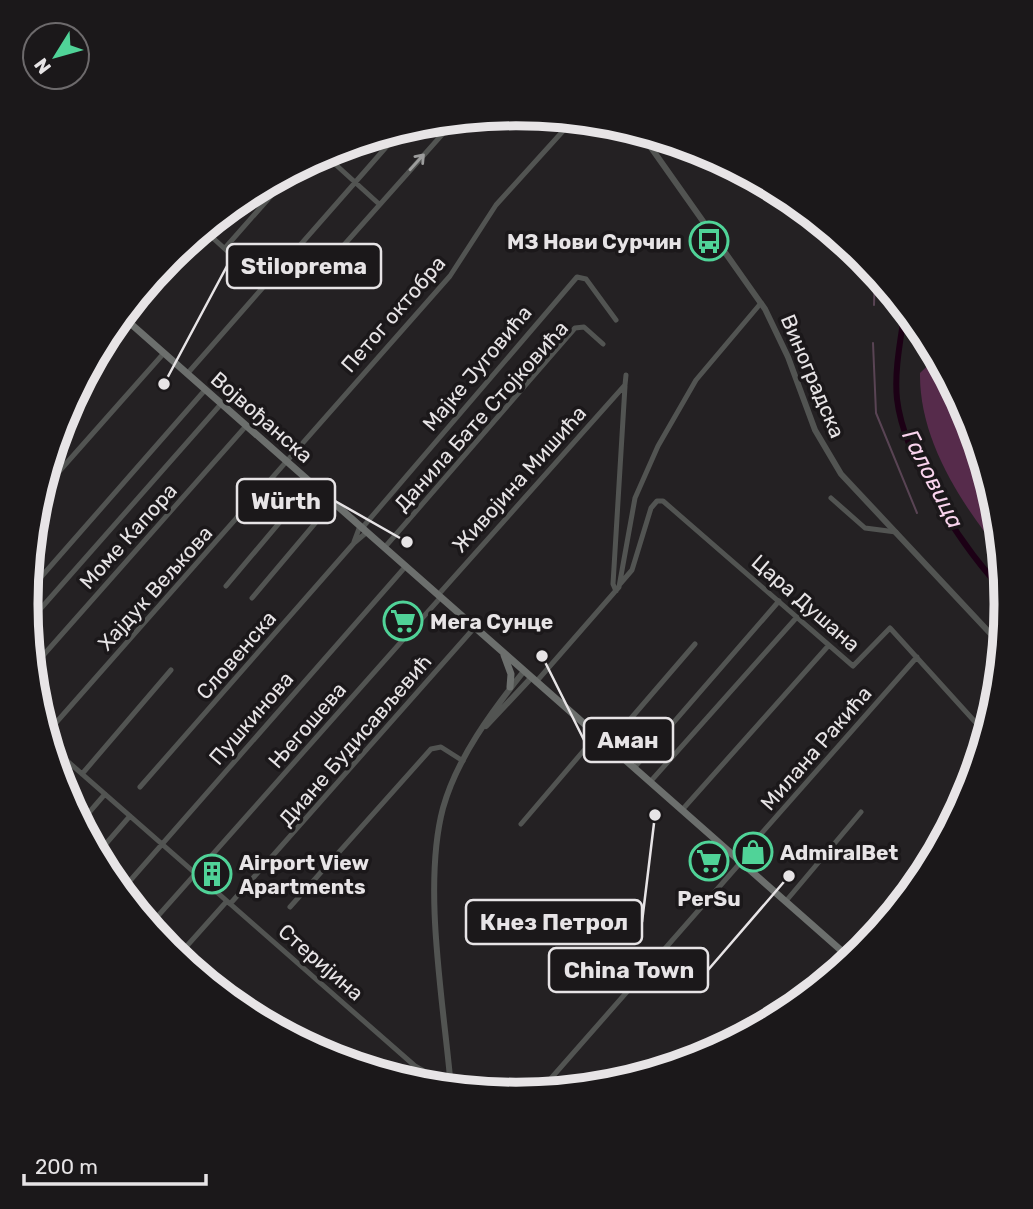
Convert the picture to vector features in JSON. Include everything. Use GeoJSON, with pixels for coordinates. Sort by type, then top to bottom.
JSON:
{"type":"FeatureCollection","features":[{"type":"Feature","properties":{"kind":"main road","name":"Војвођанска"},"geometry":{"type":"LineString","coordinates":[[131,323],[844,952]]}},
{"type":"Feature","properties":{"kind":"main road"},"geometry":{"type":"LineString","coordinates":[[502,651],[510,670],[510,688]]}},
{"type":"Feature","properties":{"kind":"street","name":"Петог октобра"},"geometry":{"type":"LineString","coordinates":[[287,461],[450,276],[496,205],[564,130]]}},
{"type":"Feature","properties":{"kind":"street"},"geometry":{"type":"LineString","coordinates":[[300,247],[326,265],[444,133]]}},
{"type":"Feature","properties":{"kind":"street"},"geometry":{"type":"LineString","coordinates":[[187,374],[388,144]]}},
{"type":"Feature","properties":{"kind":"street","name":"Виноградска"},"geometry":{"type":"LineString","coordinates":[[650,146],[761,303],[788,357],[810,419],[827,452],[849,485],[993,636]]}},
{"type":"Feature","properties":{"kind":"street"},"geometry":{"type":"LineString","coordinates":[[334,163],[379,204]]}},
{"type":"Feature","properties":{"kind":"street"},"geometry":{"type":"LineString","coordinates":[[225,248],[272,194]]}},
{"type":"Feature","properties":{"kind":"street"},"geometry":{"type":"LineString","coordinates":[[212,236],[266,286]]}},
{"type":"Feature","properties":{"kind":"street","name":"Мајке Југовића"},"geometry":{"type":"LineString","coordinates":[[363,529],[577,277],[586,279],[616,320]]}},
{"type":"Feature","properties":{"kind":"street"},"geometry":{"type":"LineString","coordinates":[[485,727],[534,680],[616,591],[620,584],[635,498],[659,446],[696,380],[761,303]]}},
{"type":"Feature","properties":{"kind":"street","name":"Данила Бате Стојковића"},"geometry":{"type":"LineString","coordinates":[[385,547],[575,328],[584,327],[603,344]]}},
{"type":"Feature","properties":{"kind":"street"},"geometry":{"type":"LineString","coordinates":[[57,475],[164,353]]}},
{"type":"Feature","properties":{"kind":"street"},"geometry":{"type":"LineString","coordinates":[[616,591],[613,584],[626,375]]}},
{"type":"Feature","properties":{"kind":"street","name":"Живојина Мишића"},"geometry":{"type":"LineString","coordinates":[[439,596],[625,385]]}},
{"type":"Feature","properties":{"kind":"street"},"geometry":{"type":"LineString","coordinates":[[40,579],[205,390]]}},
{"type":"Feature","properties":{"kind":"street"},"geometry":{"type":"LineString","coordinates":[[38,611],[221,404]]}},
{"type":"Feature","properties":{"kind":"street","name":"Моме Капора"},"geometry":{"type":"LineString","coordinates":[[42,657],[246,426]]}},
{"type":"Feature","properties":{"kind":"street","name":"Хајдук Вељкова"},"geometry":{"type":"LineString","coordinates":[[54,725],[287,461]]}},
{"type":"Feature","properties":{"kind":"street"},"geometry":{"type":"LineString","coordinates":[[226,586],[312,484]]}},
{"type":"Feature","properties":{"kind":"street"},"geometry":{"type":"LineString","coordinates":[[831,498],[865,528],[896,532]]}},
{"type":"Feature","properties":{"kind":"street","name":"Цара Душана"},"geometry":{"type":"LineString","coordinates":[[620,584],[632,570],[651,508],[660,500],[667,503],[854,666],[889,628],[979,726]]}},
{"type":"Feature","properties":{"kind":"street"},"geometry":{"type":"LineString","coordinates":[[252,598],[333,502]]}},
{"type":"Feature","properties":{"kind":"street","name":"Словенска"},"geometry":{"type":"LineString","coordinates":[[140,787],[354,543],[363,529]]}},
{"type":"Feature","properties":{"kind":"street","name":"Пушкинова"},"geometry":{"type":"LineString","coordinates":[[128,883],[406,566]]}},
{"type":"Feature","properties":{"kind":"street","name":"Његошева"},"geometry":{"type":"LineString","coordinates":[[156,918],[439,596]]}},
{"type":"Feature","properties":{"kind":"street"},"geometry":{"type":"LineString","coordinates":[[634,768],[779,601]]}},
{"type":"Feature","properties":{"kind":"street"},"geometry":{"type":"LineString","coordinates":[[650,782],[797,617]]}},
{"type":"Feature","properties":{"kind":"street","name":"Диане Будисављевић"},"geometry":{"type":"LineString","coordinates":[[185,948],[475,627]]}},
{"type":"Feature","properties":{"kind":"street"},"geometry":{"type":"LineString","coordinates":[[608,745],[695,644]]}},
{"type":"Feature","properties":{"kind":"street"},"geometry":{"type":"LineString","coordinates":[[682,810],[829,645]]}},
{"type":"Feature","properties":{"kind":"street","name":"Милана Ракића"},"geometry":{"type":"LineString","coordinates":[[550,1081],[917,657]]}},
{"type":"Feature","properties":{"kind":"street"},"geometry":{"type":"LineString","coordinates":[[82,774],[171,670]]}},
{"type":"Feature","properties":{"kind":"street"},"geometry":{"type":"LineString","coordinates":[[450,1077],[434,875],[443,808],[463,761],[524,671]]}},
{"type":"Feature","properties":{"kind":"street"},"geometry":{"type":"LineString","coordinates":[[522,824],[597,735]]}},
{"type":"Feature","properties":{"kind":"street"},"geometry":{"type":"LineString","coordinates":[[290,907],[432,749],[441,747],[463,761]]}},
{"type":"Feature","properties":{"kind":"street","name":"Стеријина"},"geometry":{"type":"LineString","coordinates":[[65,759],[415,1066],[429,1074]]}},
{"type":"Feature","properties":{"kind":"street"},"geometry":{"type":"LineString","coordinates":[[87,814],[105,794]]}},
{"type":"Feature","properties":{"kind":"street"},"geometry":{"type":"LineString","coordinates":[[786,901],[861,812]]}},
{"type":"Feature","properties":{"kind":"street"},"geometry":{"type":"LineString","coordinates":[[104,846],[130,816]]}},
{"type":"Feature","properties":{"kind":"shaded area"},"geometry":{"type":"Polygon","coordinates":[[[929,364],[958,422],[978,481],[989,538],[958,492],[935,447],[927,423],[920,373],[929,364]]]}},
{"type":"Feature","properties":{"kind":"waterway"},"geometry":{"type":"LineString","coordinates":[[874,305],[875,288]]}},
{"type":"Feature","properties":{"kind":"waterway","name":"Галовица"},"geometry":{"type":"LineString","coordinates":[[903,323],[896,388],[902,423],[911,449],[938,503],[972,554],[993,579]]}},
{"type":"Feature","properties":{"kind":"waterway"},"geometry":{"type":"LineString","coordinates":[[873,343],[876,413],[917,513]]}},
{"type":"Feature","properties":{"kind":"place","name":"МЗ Нови Сурчин"},"geometry":{"type":"Point","coordinates":[709,241]}},
{"type":"Feature","properties":{"kind":"place","name":"Stiloprema"},"geometry":{"type":"Point","coordinates":[164,384]}},
{"type":"Feature","properties":{"kind":"place","name":"Würth"},"geometry":{"type":"Point","coordinates":[407,542]}},
{"type":"Feature","properties":{"kind":"place","name":"Мега Сунце"},"geometry":{"type":"Point","coordinates":[403,621]}},
{"type":"Feature","properties":{"kind":"place","name":"Аман"},"geometry":{"type":"Point","coordinates":[542,656]}},
{"type":"Feature","properties":{"kind":"place","name":"Кнез Петрол"},"geometry":{"type":"Point","coordinates":[655,815]}},
{"type":"Feature","properties":{"kind":"place","name":"AdmiralBet"},"geometry":{"type":"Point","coordinates":[753,852]}},
{"type":"Feature","properties":{"kind":"place","name":"PerSu"},"geometry":{"type":"Point","coordinates":[709,861]}},
{"type":"Feature","properties":{"kind":"place","name":"Airport View Apartments"},"geometry":{"type":"Point","coordinates":[212,874]}},
{"type":"Feature","properties":{"kind":"place","name":"China Town"},"geometry":{"type":"Point","coordinates":[789,876]}}]}
